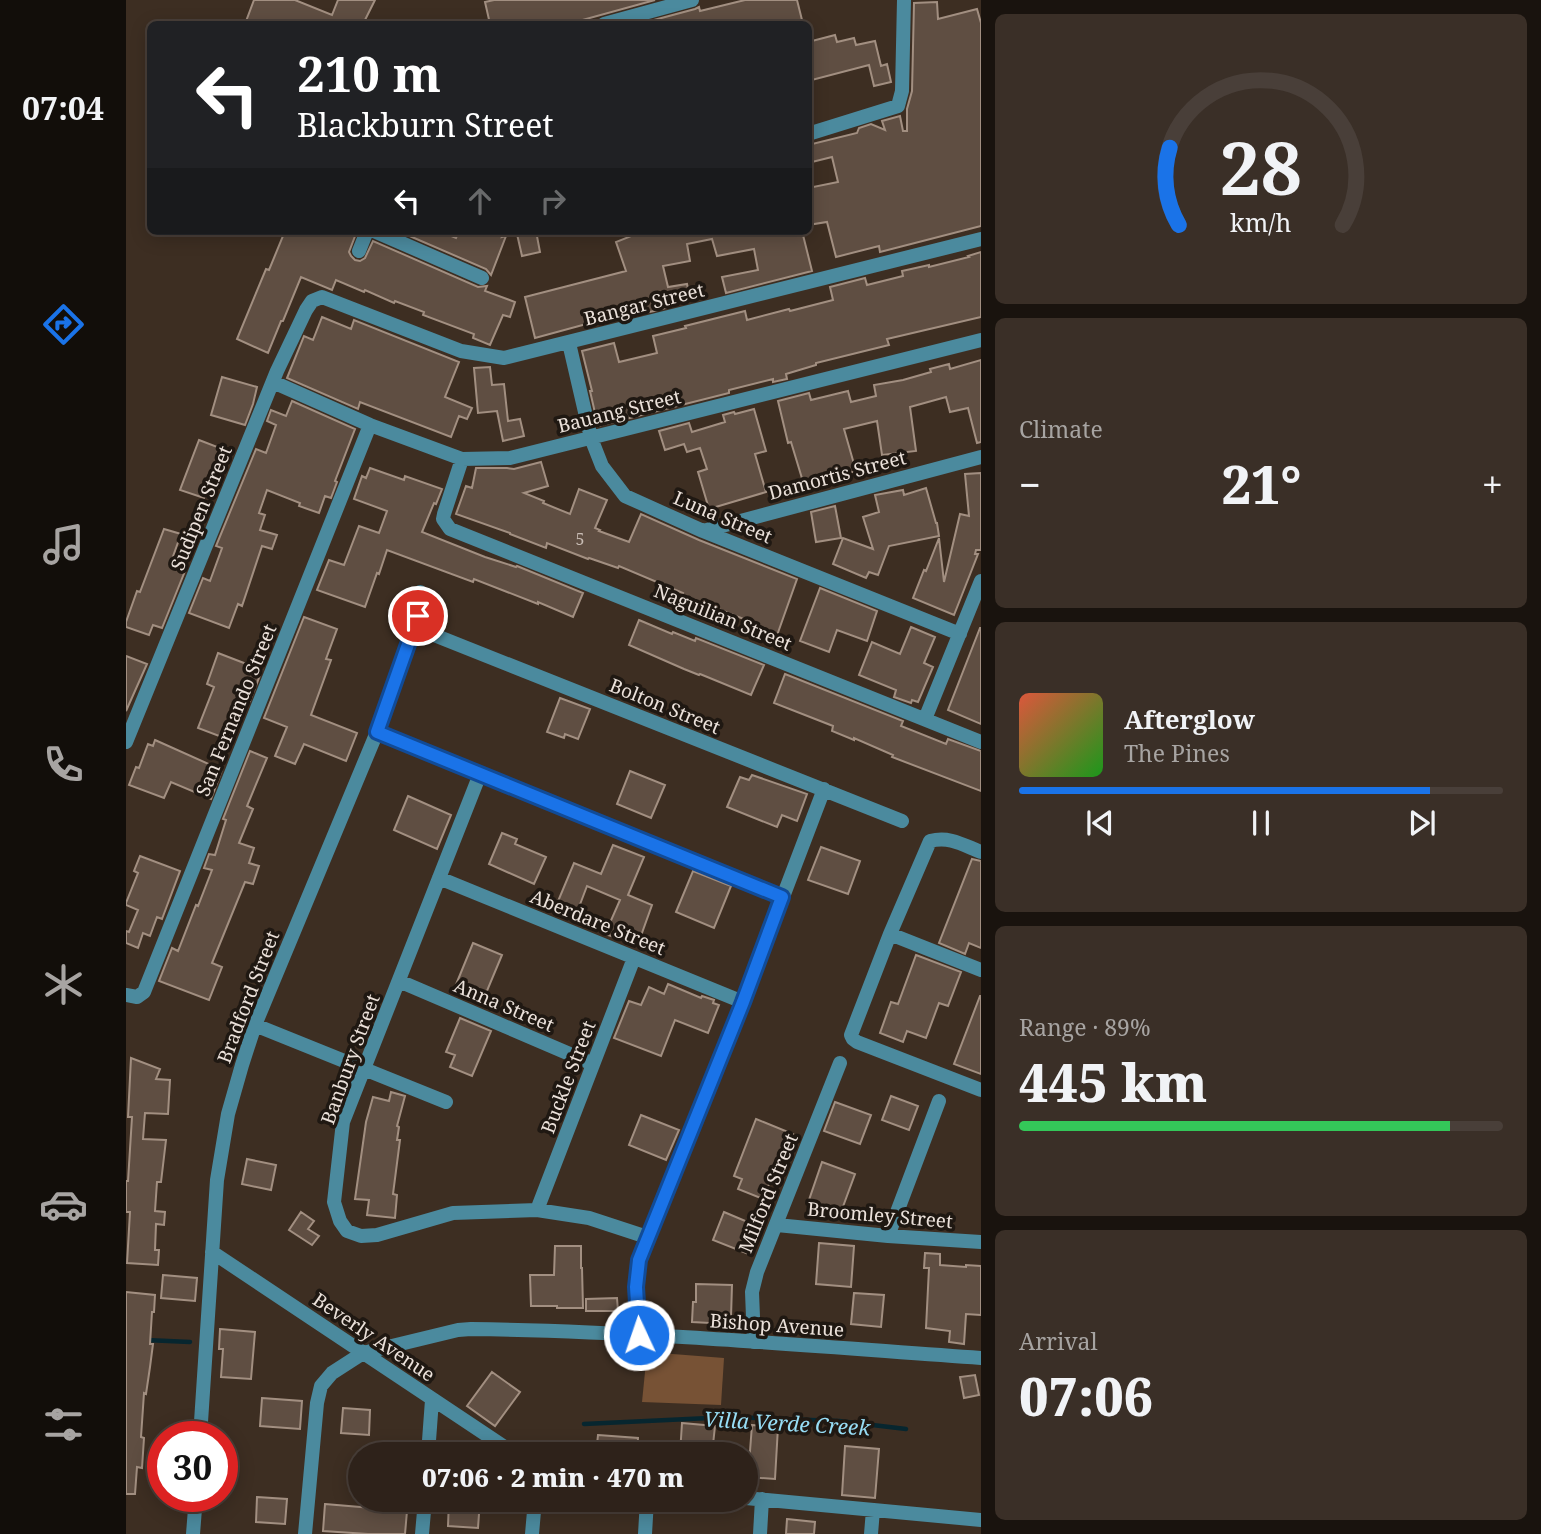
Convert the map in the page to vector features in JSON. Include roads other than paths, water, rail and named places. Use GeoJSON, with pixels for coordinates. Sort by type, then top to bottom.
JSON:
{"type":"FeatureCollection","features":[{"type":"Feature","properties":{"kind":"street"},"geometry":{"type":"LineString","coordinates":[[621,21],[692,0]]}},
{"type":"Feature","properties":{"kind":"street"},"geometry":{"type":"LineString","coordinates":[[812,133],[898,106],[902,91],[904,0]]}},
{"type":"Feature","properties":{"kind":"street"},"geometry":{"type":"LineString","coordinates":[[359,251],[366,235]]}},
{"type":"Feature","properties":{"kind":"street"},"geometry":{"type":"LineString","coordinates":[[383,235],[482,278]]}},
{"type":"Feature","properties":{"kind":"street","name":"Bangar Street"},"geometry":{"type":"LineString","coordinates":[[322,297],[461,351],[504,358],[981,239]]}},
{"type":"Feature","properties":{"kind":"street","name":"Sudipen Street"},"geometry":{"type":"LineString","coordinates":[[126,742],[273,382],[306,310],[312,301],[322,297]]}},
{"type":"Feature","properties":{"kind":"street","name":"Bauang Street"},"geometry":{"type":"LineString","coordinates":[[273,382],[370,425],[462,458],[510,458],[981,340]]}},
{"type":"Feature","properties":{"kind":"street","name":"Luna Street"},"geometry":{"type":"LineString","coordinates":[[569,343],[591,438],[603,466],[625,496],[703,531],[960,634]]}},
{"type":"Feature","properties":{"kind":"street","name":"San Fernando Street"},"geometry":{"type":"LineString","coordinates":[[126,995],[137,997],[144,992],[370,425]]}},
{"type":"Feature","properties":{"kind":"street","name":"Damortis Street"},"geometry":{"type":"LineString","coordinates":[[703,531],[981,457]]}},
{"type":"Feature","properties":{"kind":"street","name":"Naguilian Street"},"geometry":{"type":"LineString","coordinates":[[462,458],[443,519],[450,529],[981,742]]}},
{"type":"Feature","properties":{"kind":"street"},"geometry":{"type":"LineString","coordinates":[[925,719],[981,581]]}},
{"type":"Feature","properties":{"kind":"street","name":"Bradford Street"},"geometry":{"type":"LineString","coordinates":[[201,1421],[217,1180],[228,1114],[255,1025],[377,732],[414,627],[420,592]]}},
{"type":"Feature","properties":{"kind":"street","name":"Bolton Street"},"geometry":{"type":"LineString","coordinates":[[414,627],[902,821]]}},
{"type":"Feature","properties":{"kind":"street"},"geometry":{"type":"LineString","coordinates":[[377,732],[782,897]]}},
{"type":"Feature","properties":{"kind":"street","name":"Banbury Street"},"geometry":{"type":"LineString","coordinates":[[480,774],[343,1122],[334,1202],[340,1221],[347,1231],[361,1236],[377,1235],[453,1213],[537,1210],[589,1218],[647,1237]]}},
{"type":"Feature","properties":{"kind":"street"},"geometry":{"type":"LineString","coordinates":[[639,1335],[636,1287],[639,1260],[743,1002],[824,789]]}},
{"type":"Feature","properties":{"kind":"street"},"geometry":{"type":"LineString","coordinates":[[981,852],[947,838],[930,841],[851,1035],[857,1042],[981,1090]]}},
{"type":"Feature","properties":{"kind":"street","name":"Aberdare Street"},"geometry":{"type":"LineString","coordinates":[[439,878],[743,1002]]}},
{"type":"Feature","properties":{"kind":"street"},"geometry":{"type":"LineString","coordinates":[[890,934],[981,970]]}},
{"type":"Feature","properties":{"kind":"street","name":"Buckle Street"},"geometry":{"type":"LineString","coordinates":[[537,1210],[634,958]]}},
{"type":"Feature","properties":{"kind":"street","name":"Anna Street"},"geometry":{"type":"LineString","coordinates":[[399,981],[593,1064]]}},
{"type":"Feature","properties":{"kind":"street"},"geometry":{"type":"LineString","coordinates":[[255,1025],[446,1102]]}},
{"type":"Feature","properties":{"kind":"street","name":"Milford Street"},"geometry":{"type":"LineString","coordinates":[[754,1342],[752,1292],[757,1272],[840,1062]]}},
{"type":"Feature","properties":{"kind":"street"},"geometry":{"type":"LineString","coordinates":[[888,1236],[939,1101]]}},
{"type":"Feature","properties":{"kind":"street","name":"Broomley Street"},"geometry":{"type":"LineString","coordinates":[[777,1225],[981,1242]]}},
{"type":"Feature","properties":{"kind":"street","name":"Beverly Avenue"},"geometry":{"type":"LineString","coordinates":[[212,1252],[497,1442]]}},
{"type":"Feature","properties":{"kind":"street","name":"Bishop Avenue"},"geometry":{"type":"LineString","coordinates":[[305,1534],[317,1403],[321,1386],[332,1373],[363,1353],[458,1330],[555,1330],[981,1358]]}},
{"type":"Feature","properties":{"kind":"street"},"geometry":{"type":"LineString","coordinates":[[429,1442],[432,1400]]}},
{"type":"Feature","properties":{"kind":"street"},"geometry":{"type":"LineString","coordinates":[[758,1499],[981,1520]]}},
{"type":"Feature","properties":{"kind":"street"},"geometry":{"type":"LineString","coordinates":[[760,1534],[762,1499]]}},
{"type":"Feature","properties":{"kind":"street"},"geometry":{"type":"LineString","coordinates":[[871,1534],[873,1510]]}},
{"type":"Feature","properties":{"kind":"street"},"geometry":{"type":"LineString","coordinates":[[193,1534],[195,1512]]}},
{"type":"Feature","properties":{"kind":"street"},"geometry":{"type":"LineString","coordinates":[[422,1534],[424,1512]]}},
{"type":"Feature","properties":{"kind":"street"},"geometry":{"type":"LineString","coordinates":[[532,1534],[534,1512]]}},
{"type":"Feature","properties":{"kind":"street"},"geometry":{"type":"LineString","coordinates":[[645,1534],[646,1512]]}},
{"type":"Feature","properties":{"kind":"waterway","name":"Villa Verde Creek"},"geometry":{"type":"LineString","coordinates":[[146,1340],[190,1342]]}},
{"type":"Feature","properties":{"kind":"waterway","name":"Villa Verde Creek"},"geometry":{"type":"LineString","coordinates":[[584,1424],[730,1417],[839,1421],[906,1429]]}}]}
